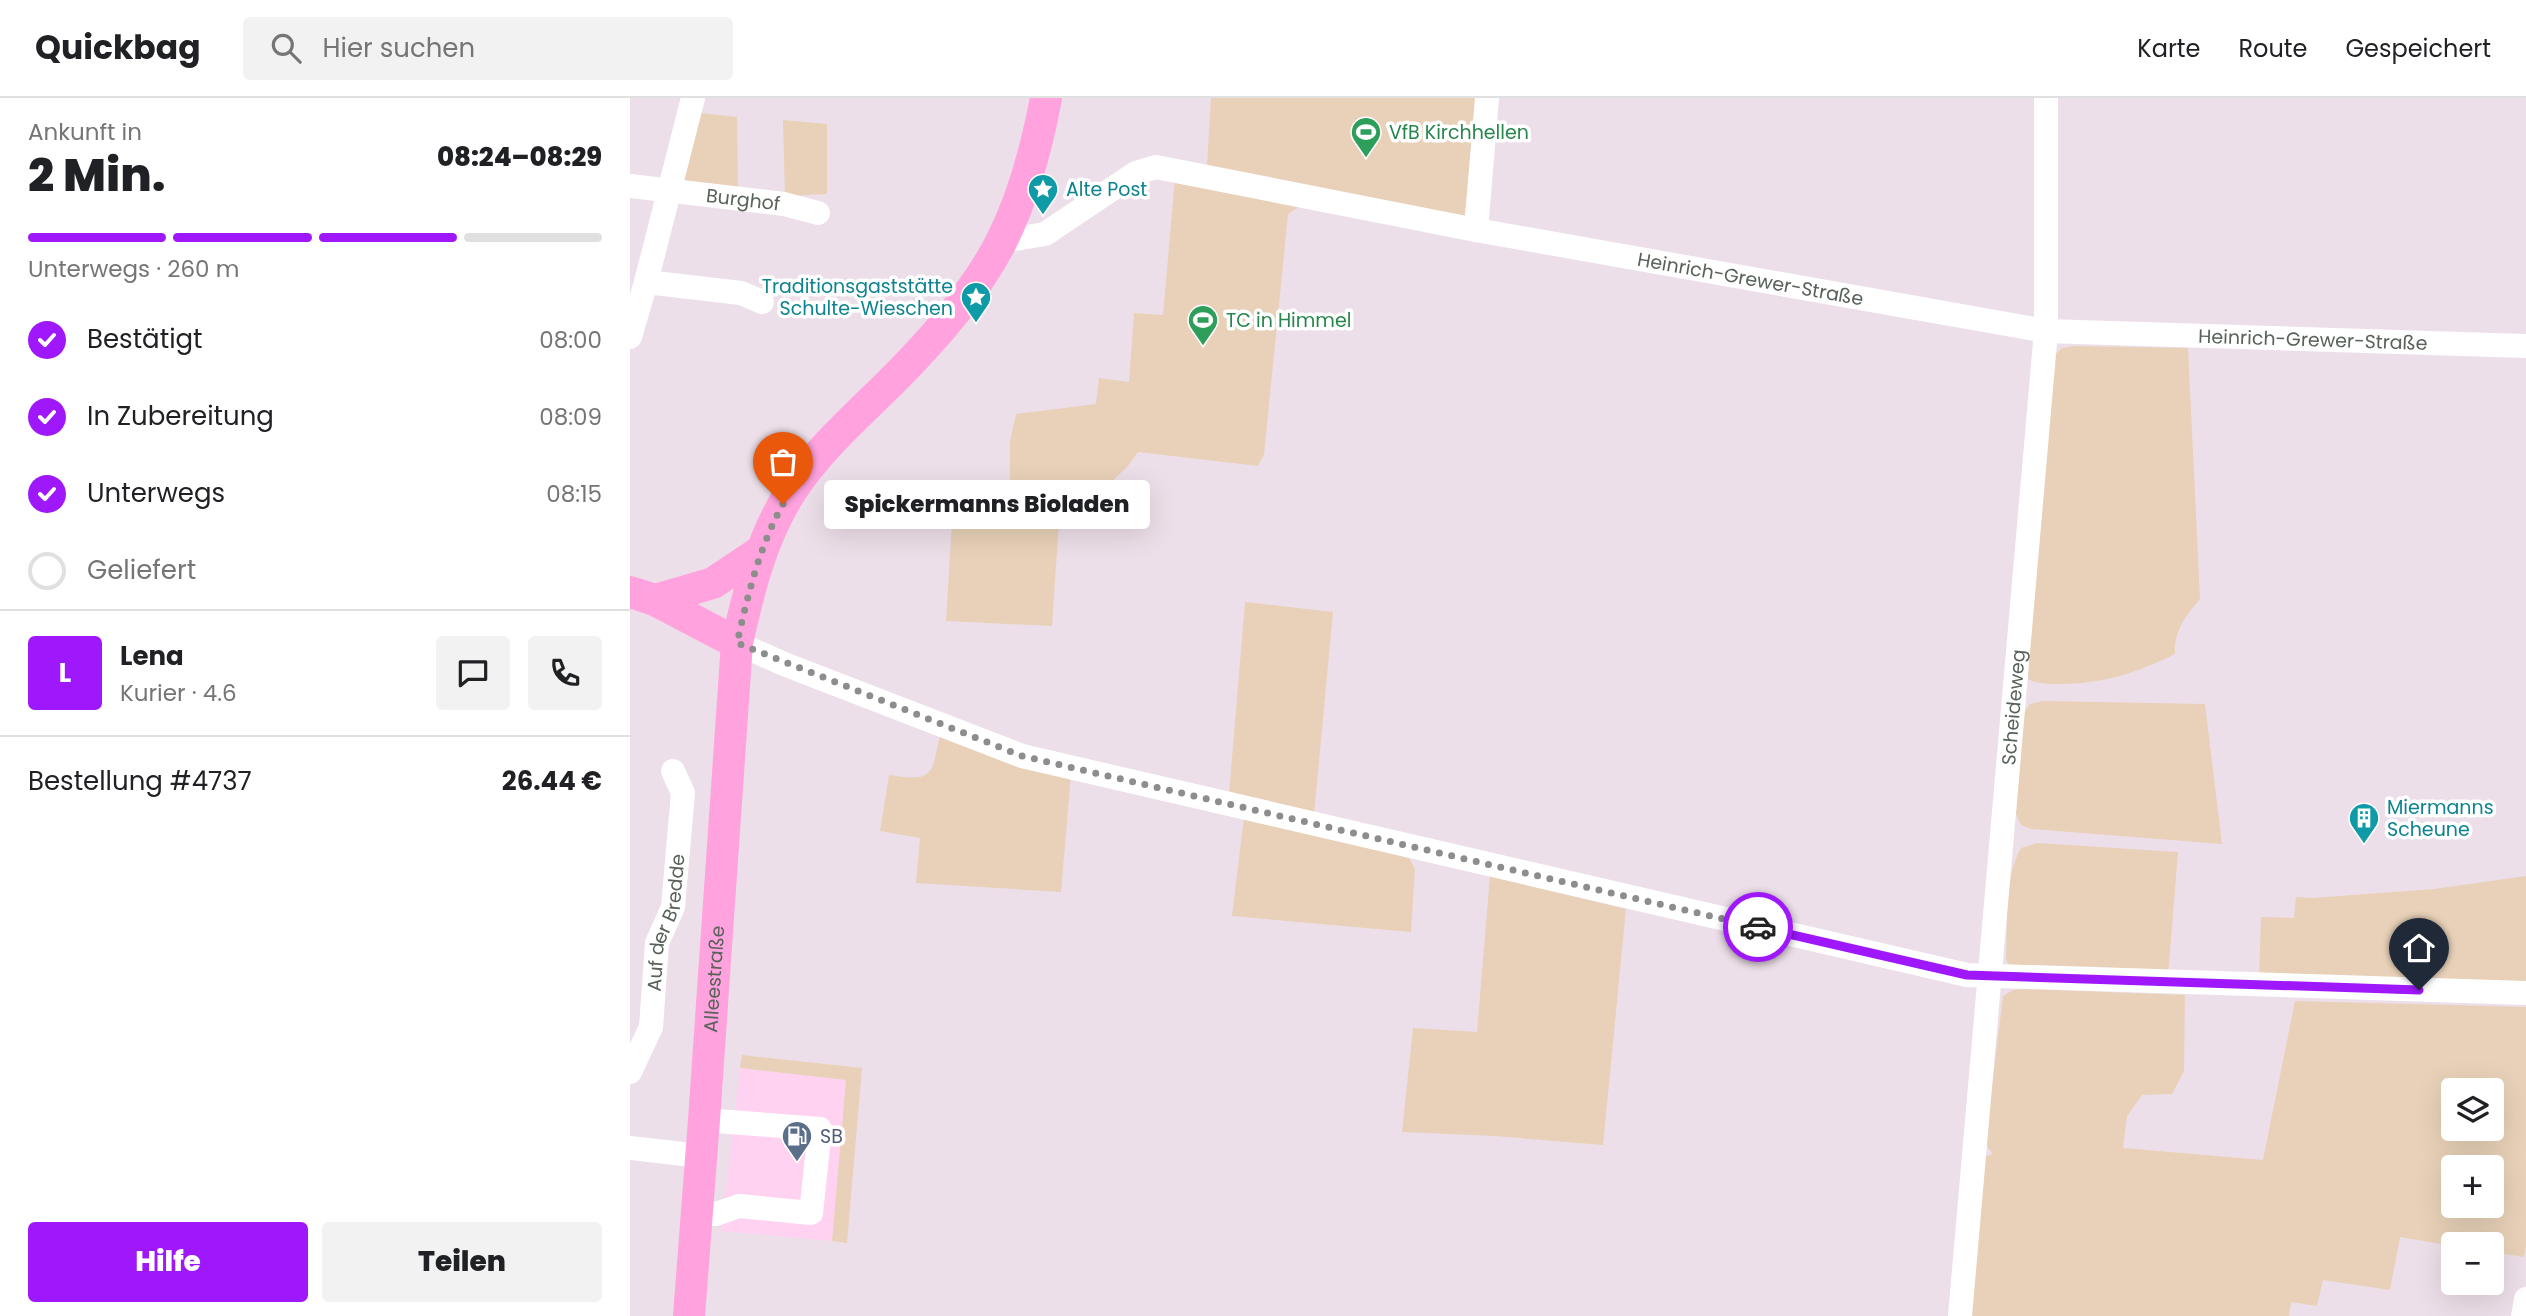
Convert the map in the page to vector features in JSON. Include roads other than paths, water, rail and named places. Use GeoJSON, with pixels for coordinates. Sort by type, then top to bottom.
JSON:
{"type":"FeatureCollection","features":[{"type":"Feature","properties":{"kind":"main road","name":"Alleestraße"},"geometry":{"type":"LineString","coordinates":[[688,1316],[737,643],[761,551],[790,491],[813,461],[947,321],[1002,241],[1033,155],[1046,98]]}},
{"type":"Feature","properties":{"kind":"main road"},"geometry":{"type":"LineString","coordinates":[[642,596],[713,583],[761,551]]}},
{"type":"Feature","properties":{"kind":"main road"},"geometry":{"type":"LineString","coordinates":[[642,596],[737,643]]}},
{"type":"Feature","properties":{"kind":"street"},"geometry":{"type":"LineString","coordinates":[[630,337],[693,98]]}},
{"type":"Feature","properties":{"kind":"street"},"geometry":{"type":"LineString","coordinates":[[1476,230],[1487,98]]}},
{"type":"Feature","properties":{"kind":"street","name":"Scheideweg"},"geometry":{"type":"LineString","coordinates":[[1960,1316],[2046,331],[2046,98]]}},
{"type":"Feature","properties":{"kind":"street","name":"Heinrich-Grewer-Straße"},"geometry":{"type":"LineString","coordinates":[[1002,241],[1045,234],[1136,173],[1156,167],[1476,230],[2046,331],[2526,346]]}},
{"type":"Feature","properties":{"kind":"street","name":"Burghof"},"geometry":{"type":"LineString","coordinates":[[630,186],[784,204],[818,212]]}},
{"type":"Feature","properties":{"kind":"street"},"geometry":{"type":"LineString","coordinates":[[646,282],[741,293],[762,302]]}},
{"type":"Feature","properties":{"kind":"street"},"geometry":{"type":"LineString","coordinates":[[737,643],[1022,756],[1954,972],[1991,977],[2526,993]]}},
{"type":"Feature","properties":{"kind":"street","name":"Auf der Bredde"},"geometry":{"type":"LineString","coordinates":[[630,1072],[651,1027],[657,943],[673,907],[683,793],[673,771]]}},
{"type":"Feature","properties":{"kind":"street"},"geometry":{"type":"LineString","coordinates":[[697,1212],[716,1214],[739,1206],[811,1213],[820,1129],[704,1120]]}},
{"type":"Feature","properties":{"kind":"street"},"geometry":{"type":"LineString","coordinates":[[630,1148],[701,1156]]}},
{"type":"Feature","properties":{"kind":"street"},"geometry":{"type":"LineString","coordinates":[[2523,1316],[2526,1299]]}},
{"type":"Feature","properties":{"kind":"place","name":"VfB Kirchhellen"},"geometry":{"type":"Point","coordinates":[1366,159]}},
{"type":"Feature","properties":{"kind":"place","name":"Alte Post"},"geometry":{"type":"Point","coordinates":[1043,216]}},
{"type":"Feature","properties":{"kind":"place","name":"Traditionsgaststätte Schulte-Wieschen"},"geometry":{"type":"Point","coordinates":[976,324]}},
{"type":"Feature","properties":{"kind":"place","name":"TC in Himmel"},"geometry":{"type":"Point","coordinates":[1203,347]}},
{"type":"Feature","properties":{"kind":"place","name":"Spickermanns Bioladen"},"geometry":{"type":"Point","coordinates":[783,504]}},
{"type":"Feature","properties":{"kind":"place","name":"Miermanns Scheune"},"geometry":{"type":"Point","coordinates":[2364,845]}},
{"type":"Feature","properties":{"kind":"place","name":"SB"},"geometry":{"type":"Point","coordinates":[797,1163]}}]}
